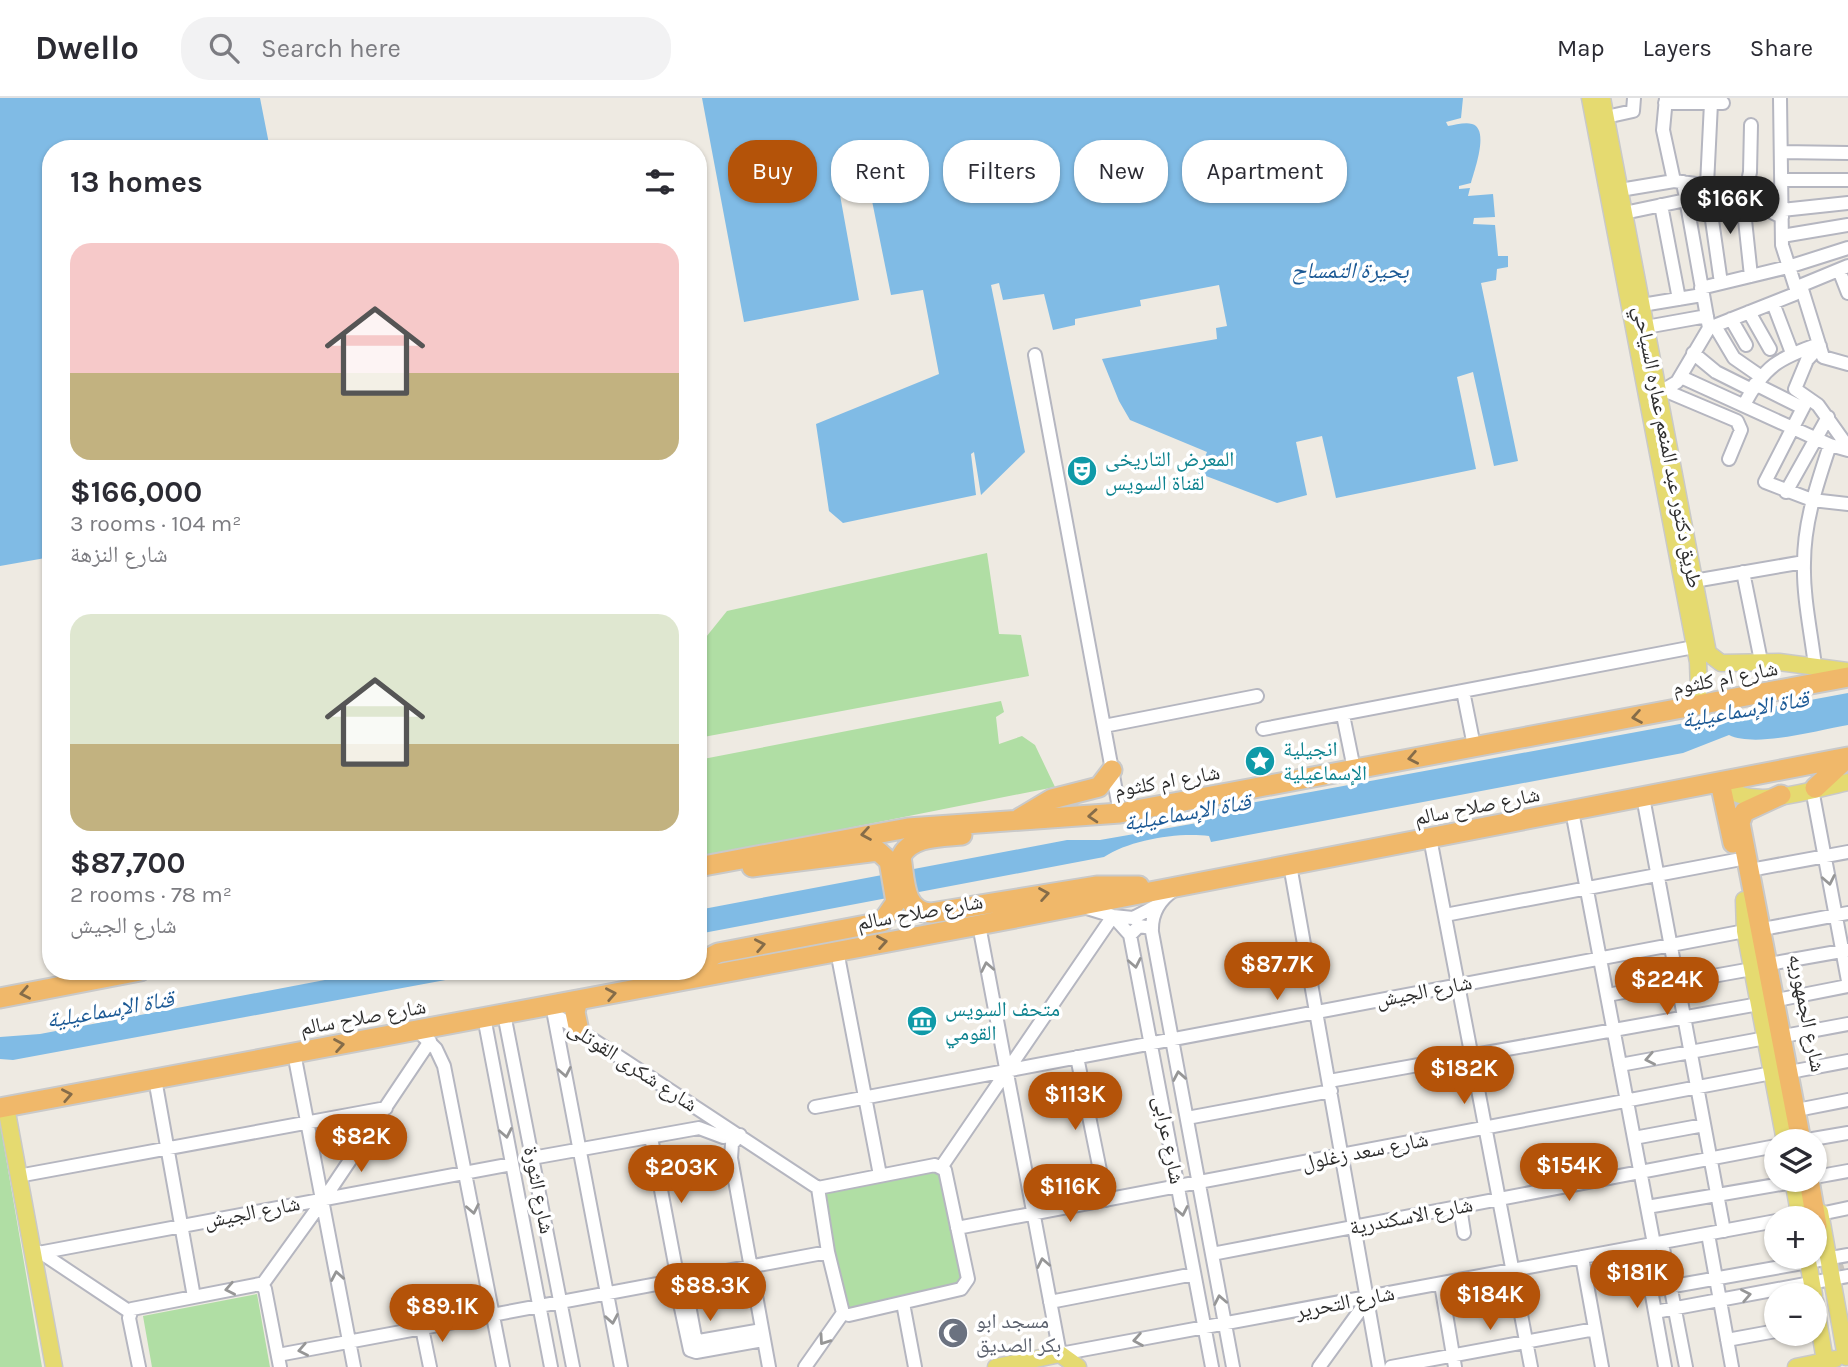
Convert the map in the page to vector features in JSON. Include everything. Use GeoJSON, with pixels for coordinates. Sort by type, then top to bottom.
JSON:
{"type":"FeatureCollection","features":[{"type":"Feature","properties":{"kind":"highway","name":"شارع ام كلثوم"},"geometry":{"type":"LineString","coordinates":[[707,865],[908,828],[1021,818],[1120,814],[1848,677]]}},
{"type":"Feature","properties":{"kind":"highway"},"geometry":{"type":"LineString","coordinates":[[1813,789],[1828,772],[1848,758]]}},
{"type":"Feature","properties":{"kind":"highway","name":"شارع صلاح سالم"},"geometry":{"type":"LineString","coordinates":[[707,970],[837,951],[1076,905],[1165,894],[1290,865],[1848,758]]}},
{"type":"Feature","properties":{"kind":"highway"},"geometry":{"type":"LineString","coordinates":[[895,859],[913,842],[1009,827],[1052,799],[1099,787],[1112,770]]}},
{"type":"Feature","properties":{"kind":"highway","name":"شارع الجمهوريه"},"geometry":{"type":"LineString","coordinates":[[1720,782],[1743,865],[1790,1129]]}},
{"type":"Feature","properties":{"kind":"highway","name":"شارع الجمهوريه"},"geometry":{"type":"LineString","coordinates":[[1743,865],[1742,815],[1782,794]]}},
{"type":"Feature","properties":{"kind":"highway"},"geometry":{"type":"LineString","coordinates":[[724,861],[762,867],[872,850],[895,859]]}},
{"type":"Feature","properties":{"kind":"highway"},"geometry":{"type":"LineString","coordinates":[[895,859],[902,901]]}},
{"type":"Feature","properties":{"kind":"highway"},"geometry":{"type":"LineString","coordinates":[[902,901],[918,910],[931,913],[1097,886],[1127,885],[1165,894]]}},
{"type":"Feature","properties":{"kind":"highway","name":"شارع الجمهوريه"},"geometry":{"type":"LineString","coordinates":[[1749,899],[1798,1129]]}},
{"type":"Feature","properties":{"kind":"highway"},"geometry":{"type":"LineString","coordinates":[[707,963],[718,953],[882,922],[902,901]]}},
{"type":"Feature","properties":{"kind":"highway"},"geometry":{"type":"LineString","coordinates":[[0,998],[93,980]]}},
{"type":"Feature","properties":{"kind":"highway","name":"شارع صلاح سالم"},"geometry":{"type":"LineString","coordinates":[[3,1107],[294,1053],[424,1036],[485,1017],[553,1009],[578,1000],[663,980]]}},
{"type":"Feature","properties":{"kind":"highway"},"geometry":{"type":"LineString","coordinates":[[578,1000],[576,1019],[579,1031]]}},
{"type":"Feature","properties":{"kind":"main road","name":"طريق دكتور عبد المنعم عماره السياحي"},"geometry":{"type":"LineString","coordinates":[[1590,98],[1658,394],[1700,683],[1688,708]]}},
{"type":"Feature","properties":{"kind":"main road","name":"طريق دكتور عبد المنعم عماره السياحي"},"geometry":{"type":"LineString","coordinates":[[1602,98],[1705,645],[1710,657],[1726,663],[1761,661],[1848,671]]}},
{"type":"Feature","properties":{"kind":"main road"},"geometry":{"type":"LineString","coordinates":[[1720,782],[1733,794],[1746,799],[1848,782]]}},
{"type":"Feature","properties":{"kind":"main road","name":"شارع الجمهوريه"},"geometry":{"type":"LineString","coordinates":[[1783,1129],[1742,912],[1749,899],[1763,905],[1805,1129]]}},
{"type":"Feature","properties":{"kind":"main road"},"geometry":{"type":"LineString","coordinates":[[3,1107],[36,1253],[54,1367]]}},
{"type":"Feature","properties":{"kind":"main road"},"geometry":{"type":"LineString","coordinates":[[1796,1367],[1847,1360],[1840,1277],[1828,1259]]}},
{"type":"Feature","properties":{"kind":"main road"},"geometry":{"type":"LineString","coordinates":[[1822,1346],[1825,1362]]}},
{"type":"Feature","properties":{"kind":"main road"},"geometry":{"type":"LineString","coordinates":[[1060,1354],[1078,1367]]}},
{"type":"Feature","properties":{"kind":"main road","name":"شارع التحرير"},"geometry":{"type":"LineString","coordinates":[[996,1367],[1060,1354]]}},
{"type":"Feature","properties":{"kind":"street"},"geometry":{"type":"LineString","coordinates":[[1606,117],[1633,111],[1634,98]]}},
{"type":"Feature","properties":{"kind":"street"},"geometry":{"type":"LineString","coordinates":[[1780,98],[1782,236],[1788,267],[1825,359],[1848,364]]}},
{"type":"Feature","properties":{"kind":"street"},"geometry":{"type":"LineString","coordinates":[[1721,283],[1707,185],[1717,103],[1665,100],[1663,130],[1686,200],[1701,291],[1710,323],[1755,383]]}},
{"type":"Feature","properties":{"kind":"street"},"geometry":{"type":"LineString","coordinates":[[1751,125],[1750,172],[1743,194],[1751,276]]}},
{"type":"Feature","properties":{"kind":"street"},"geometry":{"type":"LineString","coordinates":[[1781,152],[1848,153]]}},
{"type":"Feature","properties":{"kind":"street"},"geometry":{"type":"LineString","coordinates":[[1782,180],[1848,180]]}},
{"type":"Feature","properties":{"kind":"street"},"geometry":{"type":"LineString","coordinates":[[1620,190],[1678,181],[1707,185],[1743,194],[1782,214],[1848,203]]}},
{"type":"Feature","properties":{"kind":"street"},"geometry":{"type":"LineString","coordinates":[[1624,213],[1686,200]]}},
{"type":"Feature","properties":{"kind":"street"},"geometry":{"type":"LineString","coordinates":[[1661,205],[1679,299]]}},
{"type":"Feature","properties":{"kind":"street"},"geometry":{"type":"LineString","coordinates":[[1782,236],[1848,225]]}},
{"type":"Feature","properties":{"kind":"street"},"geometry":{"type":"LineString","coordinates":[[1642,305],[1679,299],[1721,283],[1788,267],[1848,248]]}},
{"type":"Feature","properties":{"kind":"street"},"geometry":{"type":"LineString","coordinates":[[1646,327],[1731,319],[1773,303],[1843,268],[1848,293]]}},
{"type":"Feature","properties":{"kind":"street"},"geometry":{"type":"LineString","coordinates":[[1773,303],[1792,353]]}},
{"type":"Feature","properties":{"kind":"street"},"geometry":{"type":"LineString","coordinates":[[1749,312],[1770,349]]}},
{"type":"Feature","properties":{"kind":"street"},"geometry":{"type":"LineString","coordinates":[[1731,319],[1746,345]]}},
{"type":"Feature","properties":{"kind":"street"},"geometry":{"type":"LineString","coordinates":[[1658,394],[1681,377],[1710,323]]}},
{"type":"Feature","properties":{"kind":"street"},"geometry":{"type":"LineString","coordinates":[[1744,405],[1755,383],[1792,353],[1820,345]]}},
{"type":"Feature","properties":{"kind":"street"},"geometry":{"type":"LineString","coordinates":[[1805,403],[1795,387],[1809,357],[1820,345]]}},
{"type":"Feature","properties":{"kind":"street"},"geometry":{"type":"LineString","coordinates":[[1693,353],[1716,372],[1755,383],[1805,403],[1828,417],[1848,449]]}},
{"type":"Feature","properties":{"kind":"street"},"geometry":{"type":"LineString","coordinates":[[1035,355],[1120,814]]}},
{"type":"Feature","properties":{"kind":"street"},"geometry":{"type":"LineString","coordinates":[[1681,377],[1830,446],[1848,449]]}},
{"type":"Feature","properties":{"kind":"street"},"geometry":{"type":"LineString","coordinates":[[1658,394],[1737,421],[1741,430],[1729,459]]}},
{"type":"Feature","properties":{"kind":"street"},"geometry":{"type":"LineString","coordinates":[[1805,403],[1765,480],[1786,492],[1812,500],[1848,504]]}},
{"type":"Feature","properties":{"kind":"street"},"geometry":{"type":"LineString","coordinates":[[1786,492],[1828,417]]}},
{"type":"Feature","properties":{"kind":"street"},"geometry":{"type":"LineString","coordinates":[[1815,666],[1804,562],[1812,500],[1830,446]]}},
{"type":"Feature","properties":{"kind":"street"},"geometry":{"type":"LineString","coordinates":[[1693,581],[1804,562]]}},
{"type":"Feature","properties":{"kind":"street"},"geometry":{"type":"LineString","coordinates":[[1742,572],[1761,661]]}},
{"type":"Feature","properties":{"kind":"street"},"geometry":{"type":"LineString","coordinates":[[1263,729],[1694,647]]}},
{"type":"Feature","properties":{"kind":"street"},"geometry":{"type":"LineString","coordinates":[[1463,691],[1474,746]]}},
{"type":"Feature","properties":{"kind":"street"},"geometry":{"type":"LineString","coordinates":[[1104,726],[1257,696]]}},
{"type":"Feature","properties":{"kind":"street"},"geometry":{"type":"LineString","coordinates":[[1343,715],[1354,769]]}},
{"type":"Feature","properties":{"kind":"street"},"geometry":{"type":"LineString","coordinates":[[1782,999],[1848,984],[1842,914],[1824,856],[1813,789]]}},
{"type":"Feature","properties":{"kind":"street"},"geometry":{"type":"LineString","coordinates":[[1643,797],[1724,1231]]}},
{"type":"Feature","properties":{"kind":"street"},"geometry":{"type":"LineString","coordinates":[[1572,811],[1641,1172],[1653,1244],[1651,1290],[1665,1367]]}},
{"type":"Feature","properties":{"kind":"street"},"geometry":{"type":"LineString","coordinates":[[1430,838],[1531,1367]]}},
{"type":"Feature","properties":{"kind":"street"},"geometry":{"type":"LineString","coordinates":[[1445,915],[1657,875],[1848,852]]}},
{"type":"Feature","properties":{"kind":"street"},"geometry":{"type":"LineString","coordinates":[[1290,865],[1369,1298],[1379,1367]]}},
{"type":"Feature","properties":{"kind":"street"},"geometry":{"type":"LineString","coordinates":[[1076,905],[1113,916],[1133,918],[1165,894]]}},
{"type":"Feature","properties":{"kind":"street","name":"شارع عرابى"},"geometry":{"type":"LineString","coordinates":[[1165,894],[1152,928],[1233,1367]]}},
{"type":"Feature","properties":{"kind":"street"},"geometry":{"type":"LineString","coordinates":[[1768,928],[1842,914]]}},
{"type":"Feature","properties":{"kind":"street"},"geometry":{"type":"LineString","coordinates":[[1113,916],[1130,935],[1139,926],[1152,928]]}},
{"type":"Feature","properties":{"kind":"street"},"geometry":{"type":"LineString","coordinates":[[806,1367],[843,1313],[828,1252],[818,1188],[942,1166],[1113,916]]}},
{"type":"Feature","properties":{"kind":"street"},"geometry":{"type":"LineString","coordinates":[[979,925],[1060,1354]]}},
{"type":"Feature","properties":{"kind":"street","name":"شارع الجيش"},"geometry":{"type":"LineString","coordinates":[[814,1107],[1745,931]]}},
{"type":"Feature","properties":{"kind":"street","name":"شارع عرابى"},"geometry":{"type":"LineString","coordinates":[[1130,935],[1212,1367]]}},
{"type":"Feature","properties":{"kind":"street"},"geometry":{"type":"LineString","coordinates":[[837,951],[880,1175]]}},
{"type":"Feature","properties":{"kind":"street"},"geometry":{"type":"LineString","coordinates":[[1775,963],[1845,951]]}},
{"type":"Feature","properties":{"kind":"street"},"geometry":{"type":"LineString","coordinates":[[1607,995],[1752,969]]}},
{"type":"Feature","properties":{"kind":"street"},"geometry":{"type":"LineString","coordinates":[[1187,1118],[1471,1054],[1759,1004]]}},
{"type":"Feature","properties":{"kind":"street"},"geometry":{"type":"LineString","coordinates":[[553,1009],[621,1367]]}},
{"type":"Feature","properties":{"kind":"street","name":"شارع شكرى القوتلى"},"geometry":{"type":"LineString","coordinates":[[553,1009],[579,1031],[818,1188]]}},
{"type":"Feature","properties":{"kind":"street","name":"شارع الثورة"},"geometry":{"type":"LineString","coordinates":[[504,1014],[573,1367]]}},
{"type":"Feature","properties":{"kind":"street","name":"شارع الثورة"},"geometry":{"type":"LineString","coordinates":[[485,1017],[551,1367]]}},
{"type":"Feature","properties":{"kind":"street"},"geometry":{"type":"LineString","coordinates":[[1789,1035],[1848,1024]]}},
{"type":"Feature","properties":{"kind":"street"},"geometry":{"type":"LineString","coordinates":[[489,1038],[497,1029],[508,1033]]}},
{"type":"Feature","properties":{"kind":"street"},"geometry":{"type":"LineString","coordinates":[[36,1253],[130,1312],[262,1285],[386,1108],[424,1036],[444,1066],[503,1367]]}},
{"type":"Feature","properties":{"kind":"street"},"geometry":{"type":"LineString","coordinates":[[1620,1065],[1766,1038]]}},
{"type":"Feature","properties":{"kind":"street"},"geometry":{"type":"LineString","coordinates":[[294,1053],[354,1367]]}},
{"type":"Feature","properties":{"kind":"street"},"geometry":{"type":"LineString","coordinates":[[1077,1057],[1107,1200]]}},
{"type":"Feature","properties":{"kind":"street"},"geometry":{"type":"LineString","coordinates":[[1796,1071],[1848,1061]]}},
{"type":"Feature","properties":{"kind":"street","name":"شارع سعد زغلول"},"geometry":{"type":"LineString","coordinates":[[957,1228],[1772,1073]]}},
{"type":"Feature","properties":{"kind":"street"},"geometry":{"type":"LineString","coordinates":[[155,1079],[194,1297]]}},
{"type":"Feature","properties":{"kind":"street"},"geometry":{"type":"LineString","coordinates":[[1802,1109],[1848,1100]]}},
{"type":"Feature","properties":{"kind":"street"},"geometry":{"type":"LineString","coordinates":[[18,1176],[386,1108]]}},
{"type":"Feature","properties":{"kind":"street"},"geometry":{"type":"LineString","coordinates":[[1634,1138],[1704,1125]]}},
{"type":"Feature","properties":{"kind":"street"},"geometry":{"type":"LineString","coordinates":[[532,1158],[699,1128],[723,1137],[740,1135]]}},
{"type":"Feature","properties":{"kind":"street"},"geometry":{"type":"LineString","coordinates":[[1827,1137],[1848,1133]]}},
{"type":"Feature","properties":{"kind":"street"},"geometry":{"type":"LineString","coordinates":[[740,1135],[730,1152],[769,1367]]}},
{"type":"Feature","properties":{"kind":"street"},"geometry":{"type":"LineString","coordinates":[[651,1137],[679,1279],[695,1337],[699,1341],[763,1335]]}},
{"type":"Feature","properties":{"kind":"street","name":"شارع الاسكندرية"},"geometry":{"type":"LineString","coordinates":[[1212,1254],[1764,1148]]}},
{"type":"Feature","properties":{"kind":"street","name":"شارع الجيش"},"geometry":{"type":"LineString","coordinates":[[36,1253],[512,1164]]}},
{"type":"Feature","properties":{"kind":"street"},"geometry":{"type":"LineString","coordinates":[[843,1313],[849,1315],[903,1303],[961,1289],[966,1285],[968,1279],[942,1166]]}},
{"type":"Feature","properties":{"kind":"street"},"geometry":{"type":"LineString","coordinates":[[1827,1175],[1848,1171]]}},
{"type":"Feature","properties":{"kind":"street"},"geometry":{"type":"LineString","coordinates":[[1647,1208],[1764,1186]]}},
{"type":"Feature","properties":{"kind":"street"},"geometry":{"type":"LineString","coordinates":[[1460,1206],[1464,1233]]}},
{"type":"Feature","properties":{"kind":"street"},"geometry":{"type":"LineString","coordinates":[[1827,1217],[1848,1208]]}},
{"type":"Feature","properties":{"kind":"street","name":"شارع التحرير"},"geometry":{"type":"LineString","coordinates":[[1060,1354],[1764,1223]]}},
{"type":"Feature","properties":{"kind":"street"},"geometry":{"type":"LineString","coordinates":[[1708,1234],[1732,1367]]}},
{"type":"Feature","properties":{"kind":"street"},"geometry":{"type":"LineString","coordinates":[[1653,1244],[1670,1286],[1686,1367]]}},
{"type":"Feature","properties":{"kind":"street"},"geometry":{"type":"LineString","coordinates":[[262,1285],[279,1361],[349,1341],[828,1252]]}},
{"type":"Feature","properties":{"kind":"street"},"geometry":{"type":"LineString","coordinates":[[1828,1259],[1848,1255]]}},
{"type":"Feature","properties":{"kind":"street"},"geometry":{"type":"LineString","coordinates":[[1581,1257],[1602,1367]]}},
{"type":"Feature","properties":{"kind":"street"},"geometry":{"type":"LineString","coordinates":[[1651,1290],[1764,1269]]}},
{"type":"Feature","properties":{"kind":"street"},"geometry":{"type":"LineString","coordinates":[[1050,1302],[1194,1274]]}},
{"type":"Feature","properties":{"kind":"street"},"geometry":{"type":"LineString","coordinates":[[1441,1284],[1454,1361]]}},
{"type":"Feature","properties":{"kind":"street"},"geometry":{"type":"LineString","coordinates":[[1655,1312],[1764,1295]]}},
{"type":"Feature","properties":{"kind":"street"},"geometry":{"type":"LineString","coordinates":[[1319,1367],[1369,1298]]}},
{"type":"Feature","properties":{"kind":"street"},"geometry":{"type":"LineString","coordinates":[[903,1303],[915,1367]]}},
{"type":"Feature","properties":{"kind":"street"},"geometry":{"type":"LineString","coordinates":[[130,1312],[139,1367]]}},
{"type":"Feature","properties":{"kind":"street"},"geometry":{"type":"LineString","coordinates":[[422,1328],[430,1367]]}},
{"type":"Feature","properties":{"kind":"street"},"geometry":{"type":"LineString","coordinates":[[1391,1367],[1454,1361],[1526,1342],[1595,1329]]}},
{"type":"Feature","properties":{"kind":"street"},"geometry":{"type":"LineString","coordinates":[[1727,1340],[1764,1333]]}},
{"type":"Feature","properties":{"kind":"green space"},"geometry":{"type":"Polygon","coordinates":[[[987,553],[999,634],[1021,635],[1029,676],[707,736],[707,636],[727,611],[987,553]]]}},
{"type":"Feature","properties":{"kind":"green space"},"geometry":{"type":"Polygon","coordinates":[[[1001,701],[1004,712],[996,717],[999,744],[1022,736],[1035,745],[1055,787],[707,856],[707,758],[1001,701]]]}},
{"type":"Feature","properties":{"kind":"green space"},"geometry":{"type":"Polygon","coordinates":[[[0,1123],[42,1367],[0,1367],[0,1123]]]}},
{"type":"Feature","properties":{"kind":"green space"},"geometry":{"type":"Polygon","coordinates":[[[940,1167],[965,1287],[845,1311],[819,1192],[940,1167]]]}},
{"type":"Feature","properties":{"kind":"green space"},"geometry":{"type":"Polygon","coordinates":[[[257,1294],[270,1367],[152,1367],[143,1316],[257,1294]]]}},
{"type":"Feature","properties":{"kind":"water"},"geometry":{"type":"Polygon","coordinates":[[[0,98],[260,98],[268,140],[42,140],[42,559],[0,566],[0,98]]]}},
{"type":"Feature","properties":{"kind":"water","name":"بحيرة التمساح"},"geometry":{"type":"Polygon","coordinates":[[[702,98],[1463,98],[1461,118],[1446,122],[1448,126],[1472,124],[1477,127],[1480,142],[1471,183],[1459,186],[1459,189],[1470,188],[1468,196],[1493,194],[1495,217],[1474,218],[1473,224],[1495,225],[1498,256],[1508,256],[1508,267],[1497,269],[1496,280],[1481,283],[1518,461],[1494,466],[1473,372],[1457,377],[1476,469],[1336,498],[1322,436],[1296,442],[1307,495],[1277,503],[1198,473],[1207,452],[1130,420],[1102,359],[1217,339],[1216,328],[1227,326],[1219,285],[1140,300],[1141,306],[1075,319],[1075,325],[1053,330],[1044,294],[1003,300],[999,283],[991,285],[1025,452],[981,495],[974,452],[971,454],[976,495],[843,523],[829,511],[816,424],[939,374],[923,290],[891,295],[872,203],[929,203],[929,140],[831,140],[831,203],[841,203],[859,300],[744,322],[702,98]]]}},
{"type":"Feature","properties":{"kind":"water"},"geometry":{"type":"Polygon","coordinates":[[[1848,693],[1848,725],[1771,739],[1741,739],[1729,735],[1683,753],[1211,842],[1209,836],[1169,836],[1127,846],[1104,857],[707,932],[707,908],[1067,840],[1100,840],[1197,823],[1206,817],[1207,811],[1848,693]]]}},
{"type":"Feature","properties":{"kind":"water"},"geometry":{"type":"Polygon","coordinates":[[[325,980],[445,980],[13,1060],[0,1059],[0,1037],[40,1034],[325,980]]]}},
{"type":"Feature","properties":{"kind":"tunnel"},"geometry":{"type":"LineString","coordinates":[[1825,1270],[1848,1263]]}},
{"type":"Feature","properties":{"kind":"place","name":"المعرض التاريخى لقناة السويس"},"geometry":{"type":"Point","coordinates":[1082,471]}},
{"type":"Feature","properties":{"kind":"place","name":"انجيلية الإسماعيلية"},"geometry":{"type":"Point","coordinates":[1260,761]}},
{"type":"Feature","properties":{"kind":"place","name":"متحف السويس القومي"},"geometry":{"type":"Point","coordinates":[922,1021]}},
{"type":"Feature","properties":{"kind":"place","name":"مسجد ابو بكر الصديق"},"geometry":{"type":"Point","coordinates":[953,1333]}},
{"type":"Feature","properties":{"kind":"water label","name":"قناة الإسماعيلية"},"geometry":{"type":"Point","coordinates":[1745,709]}},
{"type":"Feature","properties":{"kind":"water label","name":"قناة الإسماعيلية"},"geometry":{"type":"Point","coordinates":[1187,812]}},
{"type":"Feature","properties":{"kind":"water label","name":"قناة الإسماعيلية"},"geometry":{"type":"Point","coordinates":[110,1009]}}]}
